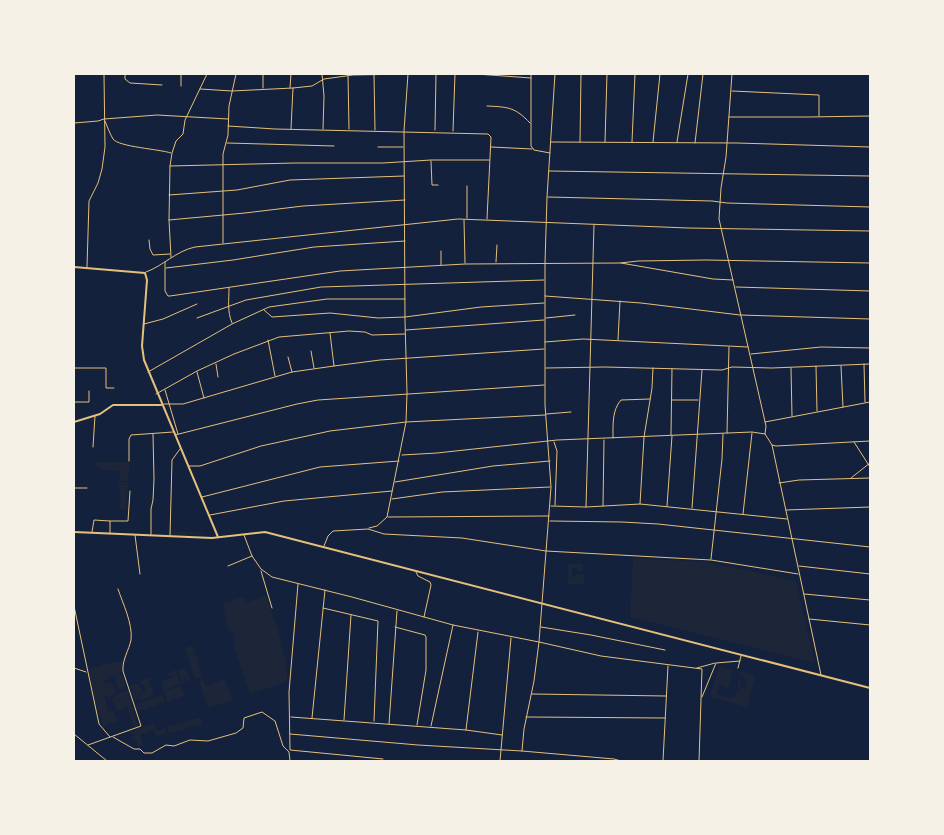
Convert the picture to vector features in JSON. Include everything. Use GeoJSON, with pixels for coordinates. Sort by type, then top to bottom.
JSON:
{"type":"FeatureCollection","features":[{"type":"Feature","properties":{"kind":"main road"},"geometry":{"type":"LineString","coordinates":[[74,267],[145,272],[147,280],[143,356],[156,394],[218,537]]}},
{"type":"Feature","properties":{"kind":"main road"},"geometry":{"type":"LineString","coordinates":[[74,422],[102,413],[113,405],[161,405]]}},
{"type":"Feature","properties":{"kind":"main road"},"geometry":{"type":"LineString","coordinates":[[74,532],[218,537],[265,532],[870,688]]}},
{"type":"Feature","properties":{"kind":"street"},"geometry":{"type":"LineString","coordinates":[[87,268],[89,201],[98,183],[105,148],[104,74]]}},
{"type":"Feature","properties":{"kind":"street"},"geometry":{"type":"LineString","coordinates":[[125,74],[124,79],[130,83],[162,85]]}},
{"type":"Feature","properties":{"kind":"street"},"geometry":{"type":"LineString","coordinates":[[181,74],[181,86]]}},
{"type":"Feature","properties":{"kind":"street"},"geometry":{"type":"LineString","coordinates":[[171,258],[169,195],[172,153],[176,141],[183,134],[185,120],[207,74]]}},
{"type":"Feature","properties":{"kind":"street"},"geometry":{"type":"LineString","coordinates":[[223,243],[223,154],[236,74]]}},
{"type":"Feature","properties":{"kind":"street"},"geometry":{"type":"LineString","coordinates":[[263,74],[263,89]]}},
{"type":"Feature","properties":{"kind":"street"},"geometry":{"type":"LineString","coordinates":[[291,74],[291,129]]}},
{"type":"Feature","properties":{"kind":"street"},"geometry":{"type":"LineString","coordinates":[[322,74],[324,96],[323,130]]}},
{"type":"Feature","properties":{"kind":"street"},"geometry":{"type":"LineString","coordinates":[[348,74],[349,130]]}},
{"type":"Feature","properties":{"kind":"street"},"geometry":{"type":"LineString","coordinates":[[200,89],[232,91],[292,88],[312,86],[324,79],[353,75],[409,74],[404,132],[405,359],[407,394],[406,422],[401,455],[387,517],[377,526],[368,529],[333,531],[328,536],[324,546]]}},
{"type":"Feature","properties":{"kind":"street"},"geometry":{"type":"LineString","coordinates":[[435,132],[436,74]]}},
{"type":"Feature","properties":{"kind":"street"},"geometry":{"type":"LineString","coordinates":[[453,132],[455,74]]}},
{"type":"Feature","properties":{"kind":"street"},"geometry":{"type":"LineString","coordinates":[[476,74],[531,78]]}},
{"type":"Feature","properties":{"kind":"street"},"geometry":{"type":"LineString","coordinates":[[532,74],[532,148]]}},
{"type":"Feature","properties":{"kind":"street"},"geometry":{"type":"LineString","coordinates":[[522,751],[539,642],[550,516],[551,487],[545,384],[545,263],[555,74]]}},
{"type":"Feature","properties":{"kind":"street"},"geometry":{"type":"LineString","coordinates":[[580,143],[581,74]]}},
{"type":"Feature","properties":{"kind":"street"},"geometry":{"type":"LineString","coordinates":[[605,142],[607,74]]}},
{"type":"Feature","properties":{"kind":"street"},"geometry":{"type":"LineString","coordinates":[[632,142],[635,74]]}},
{"type":"Feature","properties":{"kind":"street"},"geometry":{"type":"LineString","coordinates":[[652,143],[660,74]]}},
{"type":"Feature","properties":{"kind":"street"},"geometry":{"type":"LineString","coordinates":[[676,143],[688,74]]}},
{"type":"Feature","properties":{"kind":"street"},"geometry":{"type":"LineString","coordinates":[[695,143],[703,74]]}},
{"type":"Feature","properties":{"kind":"street"},"geometry":{"type":"LineString","coordinates":[[732,74],[720,219],[740,315],[754,368],[766,434],[772,445],[821,676]]}},
{"type":"Feature","properties":{"kind":"street"},"geometry":{"type":"LineString","coordinates":[[374,75],[376,131]]}},
{"type":"Feature","properties":{"kind":"street"},"geometry":{"type":"LineString","coordinates":[[730,91],[819,95],[819,117]]}},
{"type":"Feature","properties":{"kind":"street"},"geometry":{"type":"LineString","coordinates":[[487,106],[509,107],[516,110],[531,123]]}},
{"type":"Feature","properties":{"kind":"street"},"geometry":{"type":"LineString","coordinates":[[74,123],[157,115],[229,119]]}},
{"type":"Feature","properties":{"kind":"street"},"geometry":{"type":"LineString","coordinates":[[728,116],[870,116]]}},
{"type":"Feature","properties":{"kind":"street"},"geometry":{"type":"LineString","coordinates":[[104,119],[114,140],[123,145],[158,149],[172,153]]}},
{"type":"Feature","properties":{"kind":"street"},"geometry":{"type":"LineString","coordinates":[[228,126],[488,134],[491,137],[487,220]]}},
{"type":"Feature","properties":{"kind":"street"},"geometry":{"type":"LineString","coordinates":[[551,142],[727,143],[870,147]]}},
{"type":"Feature","properties":{"kind":"street"},"geometry":{"type":"LineString","coordinates":[[226,144],[334,146]]}},
{"type":"Feature","properties":{"kind":"street"},"geometry":{"type":"LineString","coordinates":[[378,147],[404,147]]}},
{"type":"Feature","properties":{"kind":"street"},"geometry":{"type":"LineString","coordinates":[[490,147],[532,148],[550,154]]}},
{"type":"Feature","properties":{"kind":"street"},"geometry":{"type":"LineString","coordinates":[[431,160],[432,185],[438,185]]}},
{"type":"Feature","properties":{"kind":"street"},"geometry":{"type":"LineString","coordinates":[[170,166],[490,160]]}},
{"type":"Feature","properties":{"kind":"street"},"geometry":{"type":"LineString","coordinates":[[549,171],[870,176]]}},
{"type":"Feature","properties":{"kind":"street"},"geometry":{"type":"LineString","coordinates":[[169,195],[238,190],[290,180],[405,176]]}},
{"type":"Feature","properties":{"kind":"street"},"geometry":{"type":"LineString","coordinates":[[465,264],[467,186]]}},
{"type":"Feature","properties":{"kind":"street"},"geometry":{"type":"LineString","coordinates":[[547,197],[870,207]]}},
{"type":"Feature","properties":{"kind":"street"},"geometry":{"type":"LineString","coordinates":[[169,220],[303,206],[405,200]]}},
{"type":"Feature","properties":{"kind":"street"},"geometry":{"type":"LineString","coordinates":[[145,272],[189,248],[465,219],[722,229],[870,232]]}},
{"type":"Feature","properties":{"kind":"street"},"geometry":{"type":"LineString","coordinates":[[586,507],[594,224]]}},
{"type":"Feature","properties":{"kind":"street"},"geometry":{"type":"LineString","coordinates":[[150,240],[150,249],[153,255],[171,254]]}},
{"type":"Feature","properties":{"kind":"street"},"geometry":{"type":"LineString","coordinates":[[165,268],[233,260],[314,247],[405,241]]}},
{"type":"Feature","properties":{"kind":"street"},"geometry":{"type":"LineString","coordinates":[[496,263],[497,246]]}},
{"type":"Feature","properties":{"kind":"street"},"geometry":{"type":"LineString","coordinates":[[441,251],[442,265]]}},
{"type":"Feature","properties":{"kind":"street"},"geometry":{"type":"LineString","coordinates":[[620,263],[638,261],[870,263]]}},
{"type":"Feature","properties":{"kind":"street"},"geometry":{"type":"LineString","coordinates":[[165,262],[165,291],[168,296],[340,271],[496,263],[620,263],[713,279],[734,280]]}},
{"type":"Feature","properties":{"kind":"street"},"geometry":{"type":"LineString","coordinates":[[197,318],[264,295],[321,287],[545,280]]}},
{"type":"Feature","properties":{"kind":"street"},"geometry":{"type":"LineString","coordinates":[[735,287],[870,292]]}},
{"type":"Feature","properties":{"kind":"street"},"geometry":{"type":"LineString","coordinates":[[229,288],[228,311],[232,324]]}},
{"type":"Feature","properties":{"kind":"street"},"geometry":{"type":"LineString","coordinates":[[545,296],[620,300],[740,315],[870,319]]}},
{"type":"Feature","properties":{"kind":"street"},"geometry":{"type":"LineString","coordinates":[[148,372],[232,324],[264,310],[327,299],[405,299]]}},
{"type":"Feature","properties":{"kind":"street"},"geometry":{"type":"LineString","coordinates":[[618,341],[620,300]]}},
{"type":"Feature","properties":{"kind":"street"},"geometry":{"type":"LineString","coordinates":[[264,310],[272,317],[330,313],[378,318],[405,317],[481,307],[545,303]]}},
{"type":"Feature","properties":{"kind":"street"},"geometry":{"type":"LineString","coordinates":[[144,324],[163,319],[197,304]]}},
{"type":"Feature","properties":{"kind":"street"},"geometry":{"type":"LineString","coordinates":[[405,330],[575,315]]}},
{"type":"Feature","properties":{"kind":"street"},"geometry":{"type":"LineString","coordinates":[[156,394],[197,371],[268,340],[330,332],[357,332],[372,335],[405,334]]}},
{"type":"Feature","properties":{"kind":"street"},"geometry":{"type":"LineString","coordinates":[[330,332],[334,366]]}},
{"type":"Feature","properties":{"kind":"street"},"geometry":{"type":"LineString","coordinates":[[268,340],[276,376]]}},
{"type":"Feature","properties":{"kind":"street"},"geometry":{"type":"LineString","coordinates":[[545,342],[590,340],[748,347]]}},
{"type":"Feature","properties":{"kind":"street"},"geometry":{"type":"LineString","coordinates":[[727,433],[729,347]]}},
{"type":"Feature","properties":{"kind":"street"},"geometry":{"type":"LineString","coordinates":[[750,354],[821,347],[870,348]]}},
{"type":"Feature","properties":{"kind":"street"},"geometry":{"type":"LineString","coordinates":[[161,405],[183,404],[292,372],[405,359],[545,349]]}},
{"type":"Feature","properties":{"kind":"street"},"geometry":{"type":"LineString","coordinates":[[311,351],[314,369]]}},
{"type":"Feature","properties":{"kind":"street"},"geometry":{"type":"LineString","coordinates":[[288,356],[292,372]]}},
{"type":"Feature","properties":{"kind":"street"},"geometry":{"type":"LineString","coordinates":[[215,364],[218,377]]}},
{"type":"Feature","properties":{"kind":"street"},"geometry":{"type":"LineString","coordinates":[[864,364],[865,403]]}},
{"type":"Feature","properties":{"kind":"street"},"geometry":{"type":"LineString","coordinates":[[545,368],[590,367],[722,370],[729,368],[870,364]]}},
{"type":"Feature","properties":{"kind":"street"},"geometry":{"type":"LineString","coordinates":[[841,365],[843,407]]}},
{"type":"Feature","properties":{"kind":"street"},"geometry":{"type":"LineString","coordinates":[[816,366],[817,412]]}},
{"type":"Feature","properties":{"kind":"street"},"geometry":{"type":"LineString","coordinates":[[791,367],[792,417]]}},
{"type":"Feature","properties":{"kind":"street"},"geometry":{"type":"LineString","coordinates":[[74,368],[106,368],[106,388],[114,388]]}},
{"type":"Feature","properties":{"kind":"street"},"geometry":{"type":"LineString","coordinates":[[640,504],[644,437],[653,368]]}},
{"type":"Feature","properties":{"kind":"street"},"geometry":{"type":"LineString","coordinates":[[667,507],[672,368]]}},
{"type":"Feature","properties":{"kind":"street"},"geometry":{"type":"LineString","coordinates":[[692,509],[702,370]]}},
{"type":"Feature","properties":{"kind":"street"},"geometry":{"type":"LineString","coordinates":[[197,371],[204,398]]}},
{"type":"Feature","properties":{"kind":"street"},"geometry":{"type":"LineString","coordinates":[[129,461],[129,438],[131,435],[178,434],[306,402],[545,384]]}},
{"type":"Feature","properties":{"kind":"street"},"geometry":{"type":"LineString","coordinates":[[165,389],[178,434]]}},
{"type":"Feature","properties":{"kind":"street"},"geometry":{"type":"LineString","coordinates":[[74,402],[88,402],[89,391]]}},
{"type":"Feature","properties":{"kind":"street"},"geometry":{"type":"LineString","coordinates":[[613,438],[614,414],[621,400],[650,399]]}},
{"type":"Feature","properties":{"kind":"street"},"geometry":{"type":"LineString","coordinates":[[671,400],[699,400]]}},
{"type":"Feature","properties":{"kind":"street"},"geometry":{"type":"LineString","coordinates":[[765,422],[870,402]]}},
{"type":"Feature","properties":{"kind":"street"},"geometry":{"type":"LineString","coordinates":[[188,466],[200,466],[294,438],[330,431],[406,422],[571,412]]}},
{"type":"Feature","properties":{"kind":"street"},"geometry":{"type":"LineString","coordinates":[[93,447],[94,416]]}},
{"type":"Feature","properties":{"kind":"street"},"geometry":{"type":"LineString","coordinates":[[743,515],[752,432]]}},
{"type":"Feature","properties":{"kind":"street"},"geometry":{"type":"LineString","coordinates":[[401,455],[548,441],[752,432],[766,434]]}},
{"type":"Feature","properties":{"kind":"street"},"geometry":{"type":"LineString","coordinates":[[151,535],[154,479],[153,434]]}},
{"type":"Feature","properties":{"kind":"street"},"geometry":{"type":"LineString","coordinates":[[711,560],[723,434]]}},
{"type":"Feature","properties":{"kind":"street"},"geometry":{"type":"LineString","coordinates":[[604,439],[604,506]]}},
{"type":"Feature","properties":{"kind":"street"},"geometry":{"type":"LineString","coordinates":[[772,445],[870,440]]}},
{"type":"Feature","properties":{"kind":"street"},"geometry":{"type":"LineString","coordinates":[[554,441],[556,451],[555,506]]}},
{"type":"Feature","properties":{"kind":"street"},"geometry":{"type":"LineString","coordinates":[[850,478],[870,465],[854,442]]}},
{"type":"Feature","properties":{"kind":"street"},"geometry":{"type":"LineString","coordinates":[[170,536],[172,460],[180,449]]}},
{"type":"Feature","properties":{"kind":"street"},"geometry":{"type":"LineString","coordinates":[[201,498],[320,467],[399,461]]}},
{"type":"Feature","properties":{"kind":"street"},"geometry":{"type":"LineString","coordinates":[[395,482],[493,466],[550,461]]}},
{"type":"Feature","properties":{"kind":"street"},"geometry":{"type":"LineString","coordinates":[[779,483],[798,480],[870,478]]}},
{"type":"Feature","properties":{"kind":"street"},"geometry":{"type":"LineString","coordinates":[[391,499],[442,492],[551,487]]}},
{"type":"Feature","properties":{"kind":"street"},"geometry":{"type":"LineString","coordinates":[[74,488],[87,488]]}},
{"type":"Feature","properties":{"kind":"street"},"geometry":{"type":"LineString","coordinates":[[92,533],[94,520],[128,521],[130,491]]}},
{"type":"Feature","properties":{"kind":"street"},"geometry":{"type":"LineString","coordinates":[[209,515],[284,501],[393,491]]}},
{"type":"Feature","properties":{"kind":"street"},"geometry":{"type":"LineString","coordinates":[[550,506],[586,507],[640,504],[787,520]]}},
{"type":"Feature","properties":{"kind":"street"},"geometry":{"type":"LineString","coordinates":[[785,510],[870,507]]}},
{"type":"Feature","properties":{"kind":"street"},"geometry":{"type":"LineString","coordinates":[[387,517],[550,516]]}},
{"type":"Feature","properties":{"kind":"street"},"geometry":{"type":"LineString","coordinates":[[110,521],[110,534]]}},
{"type":"Feature","properties":{"kind":"street"},"geometry":{"type":"LineString","coordinates":[[549,522],[622,522],[715,529],[870,547]]}},
{"type":"Feature","properties":{"kind":"street"},"geometry":{"type":"LineString","coordinates":[[368,529],[384,534],[462,538],[546,551],[711,560],[800,574]]}},
{"type":"Feature","properties":{"kind":"street"},"geometry":{"type":"LineString","coordinates":[[244,534],[252,556],[261,570],[272,608]]}},
{"type":"Feature","properties":{"kind":"street"},"geometry":{"type":"LineString","coordinates":[[135,535],[140,574]]}},
{"type":"Feature","properties":{"kind":"street"},"geometry":{"type":"LineString","coordinates":[[228,566],[252,556]]}},
{"type":"Feature","properties":{"kind":"street"},"geometry":{"type":"LineString","coordinates":[[798,566],[870,574]]}},
{"type":"Feature","properties":{"kind":"street"},"geometry":{"type":"LineString","coordinates":[[261,570],[272,577],[478,631],[601,656],[702,669],[698,761]]}},
{"type":"Feature","properties":{"kind":"street"},"geometry":{"type":"LineString","coordinates":[[416,571],[418,576],[430,582],[431,585],[424,618]]}},
{"type":"Feature","properties":{"kind":"street"},"geometry":{"type":"LineString","coordinates":[[290,761],[290,675],[298,583]]}},
{"type":"Feature","properties":{"kind":"street"},"geometry":{"type":"LineString","coordinates":[[88,745],[140,726],[123,671],[131,632],[118,589]]}},
{"type":"Feature","properties":{"kind":"street"},"geometry":{"type":"LineString","coordinates":[[312,718],[325,590]]}},
{"type":"Feature","properties":{"kind":"street"},"geometry":{"type":"LineString","coordinates":[[804,594],[870,600]]}},
{"type":"Feature","properties":{"kind":"street"},"geometry":{"type":"LineString","coordinates":[[74,606],[99,724],[112,737],[134,749],[140,749],[144,753],[152,753],[166,745],[174,746],[190,740],[208,742],[236,733],[243,728],[244,718],[262,712],[275,721],[283,746],[289,751],[383,760]]}},
{"type":"Feature","properties":{"kind":"street"},"geometry":{"type":"LineString","coordinates":[[323,608],[378,621],[374,723]]}},
{"type":"Feature","properties":{"kind":"street"},"geometry":{"type":"LineString","coordinates":[[389,724],[397,610]]}},
{"type":"Feature","properties":{"kind":"street"},"geometry":{"type":"LineString","coordinates":[[344,721],[351,615]]}},
{"type":"Feature","properties":{"kind":"street"},"geometry":{"type":"LineString","coordinates":[[809,619],[870,625]]}},
{"type":"Feature","properties":{"kind":"street"},"geometry":{"type":"LineString","coordinates":[[431,727],[453,625]]}},
{"type":"Feature","properties":{"kind":"street"},"geometry":{"type":"LineString","coordinates":[[396,627],[425,635],[426,637],[426,670],[417,726]]}},
{"type":"Feature","properties":{"kind":"street"},"geometry":{"type":"LineString","coordinates":[[540,627],[591,634],[665,650]]}},
{"type":"Feature","properties":{"kind":"street"},"geometry":{"type":"LineString","coordinates":[[466,730],[478,631]]}},
{"type":"Feature","properties":{"kind":"street"},"geometry":{"type":"LineString","coordinates":[[500,761],[511,638]]}},
{"type":"Feature","properties":{"kind":"street"},"geometry":{"type":"LineString","coordinates":[[738,668],[741,655]]}},
{"type":"Feature","properties":{"kind":"street"},"geometry":{"type":"LineString","coordinates":[[696,668],[716,663],[740,661]]}},
{"type":"Feature","properties":{"kind":"street"},"geometry":{"type":"LineString","coordinates":[[700,700],[716,663]]}},
{"type":"Feature","properties":{"kind":"street"},"geometry":{"type":"LineString","coordinates":[[663,761],[668,666]]}},
{"type":"Feature","properties":{"kind":"street"},"geometry":{"type":"LineString","coordinates":[[74,668],[87,672]]}},
{"type":"Feature","properties":{"kind":"street"},"geometry":{"type":"LineString","coordinates":[[532,694],[666,696]]}},
{"type":"Feature","properties":{"kind":"street"},"geometry":{"type":"LineString","coordinates":[[290,717],[431,727],[502,735]]}},
{"type":"Feature","properties":{"kind":"street"},"geometry":{"type":"LineString","coordinates":[[526,717],[665,718]]}},
{"type":"Feature","properties":{"kind":"street"},"geometry":{"type":"LineString","coordinates":[[74,734],[107,761]]}},
{"type":"Feature","properties":{"kind":"street"},"geometry":{"type":"LineString","coordinates":[[290,734],[418,746],[522,751],[621,761]]}},
{"type":"Feature","properties":{"kind":"shaded area"},"geometry":{"type":"Polygon","coordinates":[[[97,462],[130,462],[128,481],[118,481],[121,475],[120,471],[102,470],[99,466],[95,466],[97,462]]]}},
{"type":"Feature","properties":{"kind":"shaded area"},"geometry":{"type":"Polygon","coordinates":[[[118,482],[128,482],[126,510],[119,509],[121,503],[118,482]]]}},
{"type":"Feature","properties":{"kind":"shaded area"},"geometry":{"type":"Polygon","coordinates":[[[171,531],[202,532],[204,534],[171,535],[171,531]]]}},
{"type":"Feature","properties":{"kind":"shaded area"},"geometry":{"type":"Polygon","coordinates":[[[633,558],[705,562],[796,581],[815,663],[630,617],[633,558]]]}},
{"type":"Feature","properties":{"kind":"shaded area"},"geometry":{"type":"Polygon","coordinates":[[[568,564],[583,564],[583,571],[572,568],[572,577],[577,577],[577,574],[584,574],[584,584],[568,584],[568,564]]]}},
{"type":"Feature","properties":{"kind":"shaded area"},"geometry":{"type":"Polygon","coordinates":[[[266,596],[283,649],[287,682],[250,694],[233,643],[236,642],[234,638],[231,639],[234,635],[232,631],[229,632],[223,603],[232,603],[232,600],[243,597],[246,603],[266,596]]]}},
{"type":"Feature","properties":{"kind":"shaded area"},"geometry":{"type":"Polygon","coordinates":[[[193,646],[202,677],[195,679],[185,648],[193,646]]]}},
{"type":"Feature","properties":{"kind":"shaded area"},"geometry":{"type":"Polygon","coordinates":[[[123,661],[121,673],[126,687],[120,690],[115,677],[110,676],[104,680],[104,683],[110,683],[118,691],[109,698],[107,696],[104,697],[109,712],[113,711],[116,719],[119,721],[103,726],[94,697],[89,669],[123,661]]]}},
{"type":"Feature","properties":{"kind":"shaded area"},"geometry":{"type":"Polygon","coordinates":[[[719,666],[733,670],[728,688],[718,685],[717,694],[734,698],[737,690],[740,691],[740,688],[737,687],[739,680],[741,680],[740,687],[746,688],[748,682],[745,681],[746,678],[740,676],[741,672],[755,676],[747,707],[710,697],[719,666]]]}},
{"type":"Feature","properties":{"kind":"shaded area"},"geometry":{"type":"Polygon","coordinates":[[[186,668],[190,681],[188,682],[186,678],[184,679],[185,683],[182,683],[178,670],[186,668]]]}},
{"type":"Feature","properties":{"kind":"shaded area"},"geometry":{"type":"Polygon","coordinates":[[[176,670],[181,684],[164,690],[161,681],[172,678],[172,675],[168,676],[167,673],[176,670]]]}},
{"type":"Feature","properties":{"kind":"shaded area"},"geometry":{"type":"Polygon","coordinates":[[[148,677],[154,695],[138,701],[142,693],[146,691],[143,684],[140,685],[139,683],[148,677]]]}},
{"type":"Feature","properties":{"kind":"shaded area"},"geometry":{"type":"Polygon","coordinates":[[[203,679],[206,686],[225,679],[232,700],[208,708],[199,680],[203,679]]]}},
{"type":"Feature","properties":{"kind":"shaded area"},"geometry":{"type":"Polygon","coordinates":[[[138,684],[142,691],[135,701],[130,686],[138,684]]]}},
{"type":"Feature","properties":{"kind":"shaded area"},"geometry":{"type":"Polygon","coordinates":[[[181,686],[185,696],[167,702],[164,691],[181,686]]]}},
{"type":"Feature","properties":{"kind":"shaded area"},"geometry":{"type":"Polygon","coordinates":[[[127,690],[138,726],[134,728],[127,707],[117,711],[112,699],[119,693],[127,690]]]}},
{"type":"Feature","properties":{"kind":"shaded area"},"geometry":{"type":"Polygon","coordinates":[[[163,695],[165,702],[138,711],[136,704],[163,695]]]}},
{"type":"Feature","properties":{"kind":"shaded area"},"geometry":{"type":"Polygon","coordinates":[[[201,717],[202,724],[169,733],[167,727],[201,717]]]}},
{"type":"Feature","properties":{"kind":"shaded area"},"geometry":{"type":"Polygon","coordinates":[[[154,723],[156,731],[165,728],[167,733],[156,737],[153,730],[140,735],[143,745],[138,746],[136,739],[132,737],[135,736],[134,733],[131,734],[131,732],[154,723]]]}}]}
